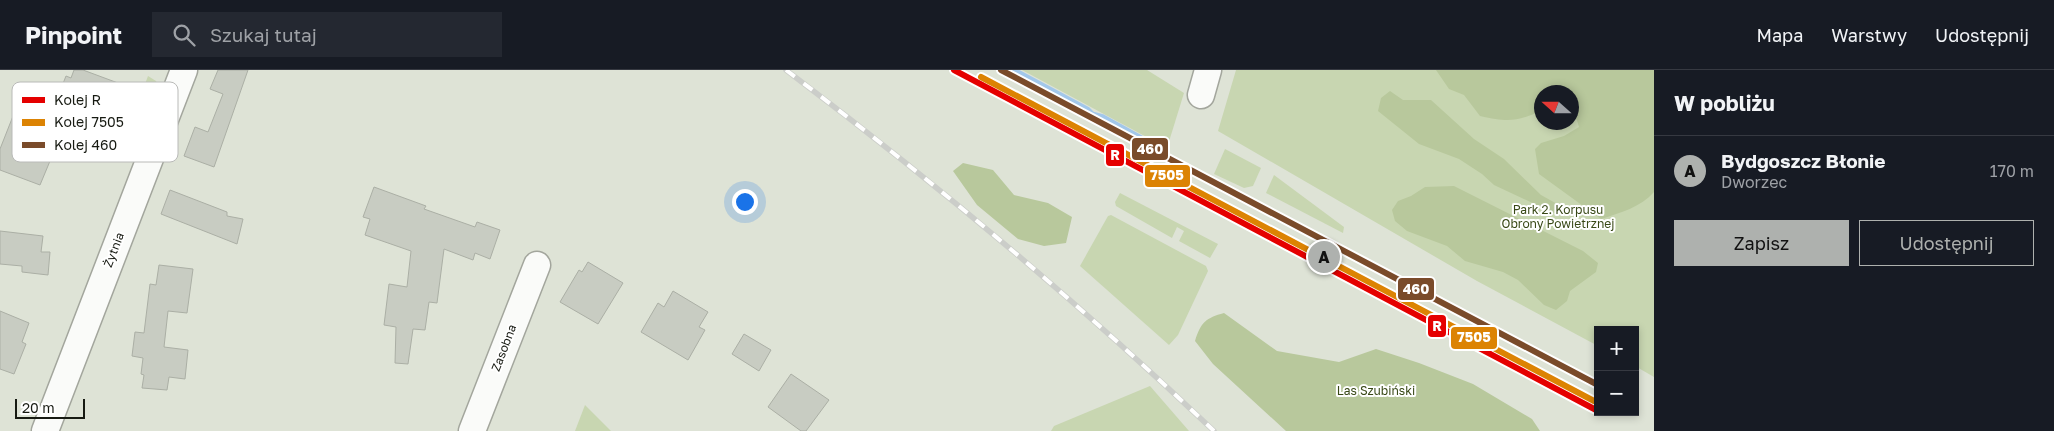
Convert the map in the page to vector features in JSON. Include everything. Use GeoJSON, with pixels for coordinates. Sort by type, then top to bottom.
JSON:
{"type":"FeatureCollection","features":[{"type":"Feature","properties":{"kind":"street"},"geometry":{"type":"LineString","coordinates":[[1201,95],[1208,70]]}},
{"type":"Feature","properties":{"kind":"street","name":"Żytnia"},"geometry":{"type":"LineString","coordinates":[[45,431],[147,162]]}},
{"type":"Feature","properties":{"kind":"street","name":"Zasobna"},"geometry":{"type":"LineString","coordinates":[[472,431],[536,265]]}},
{"type":"Feature","properties":{"kind":"green space"},"geometry":{"type":"Polygon","coordinates":[[[1022,70],[1147,70],[1184,93],[1167,148],[1022,70]]]}},
{"type":"Feature","properties":{"kind":"green space","name":"Park 2. Korpusu Obrony Powietrznej"},"geometry":{"type":"Polygon","coordinates":[[[1236,70],[1654,70],[1654,377],[1639,368],[1639,326],[1594,326],[1594,344],[1477,281],[1218,131],[1236,70]]]}},
{"type":"Feature","properties":{"kind":"green space"},"geometry":{"type":"Polygon","coordinates":[[[1436,70],[1654,70],[1654,192],[1637,206],[1601,219],[1539,174],[1535,149],[1541,143],[1564,136],[1574,130],[1579,130],[1579,85],[1534,85],[1534,113],[1511,120],[1480,116],[1464,95],[1449,89],[1436,70]]]}},
{"type":"Feature","properties":{"kind":"green space"},"geometry":{"type":"Polygon","coordinates":[[[148,76],[156,82],[146,82],[148,76]]]}},
{"type":"Feature","properties":{"kind":"green space"},"geometry":{"type":"Polygon","coordinates":[[[1390,91],[1403,100],[1431,100],[1474,139],[1504,159],[1541,195],[1559,205],[1560,214],[1494,185],[1482,174],[1459,159],[1419,144],[1378,111],[1381,98],[1390,91]]]}},
{"type":"Feature","properties":{"kind":"green space"},"geometry":{"type":"Polygon","coordinates":[[[1225,149],[1261,168],[1253,186],[1244,188],[1214,174],[1225,149]]]}},
{"type":"Feature","properties":{"kind":"green space"},"geometry":{"type":"Polygon","coordinates":[[[963,163],[993,170],[1014,195],[1048,203],[1072,217],[1066,243],[1044,246],[1018,239],[977,205],[953,171],[963,163]]]}},
{"type":"Feature","properties":{"kind":"green space"},"geometry":{"type":"Polygon","coordinates":[[[1274,175],[1344,227],[1343,233],[1266,193],[1274,175]]]}},
{"type":"Feature","properties":{"kind":"green space"},"geometry":{"type":"Polygon","coordinates":[[[1454,186],[1583,251],[1598,263],[1596,272],[1570,291],[1567,301],[1556,310],[1544,305],[1518,280],[1503,272],[1465,261],[1447,246],[1407,231],[1395,221],[1392,210],[1398,201],[1411,196],[1425,187],[1454,186]]]}},
{"type":"Feature","properties":{"kind":"green space"},"geometry":{"type":"Polygon","coordinates":[[[1120,193],[1218,244],[1210,258],[1179,241],[1184,231],[1177,227],[1172,238],[1116,206],[1115,202],[1120,193]]]}},
{"type":"Feature","properties":{"kind":"green space"},"geometry":{"type":"Polygon","coordinates":[[[1111,215],[1206,266],[1208,271],[1178,335],[1169,345],[1080,266],[1108,216],[1111,215]]]}},
{"type":"Feature","properties":{"kind":"green space","name":"Las Szubiński"},"geometry":{"type":"Polygon","coordinates":[[[1224,313],[1277,351],[1339,362],[1376,349],[1419,363],[1473,384],[1532,419],[1540,431],[1286,431],[1213,364],[1195,341],[1202,325],[1208,319],[1224,313]]]}},
{"type":"Feature","properties":{"kind":"green space"},"geometry":{"type":"Polygon","coordinates":[[[1150,386],[1189,431],[1051,431],[1054,426],[1150,386]]]}},
{"type":"Feature","properties":{"kind":"green space"},"geometry":{"type":"Polygon","coordinates":[[[585,405],[611,431],[575,431],[585,405]]]}},
{"type":"Feature","properties":{"kind":"building"},"geometry":{"type":"Polygon","coordinates":[[[74,70],[83,70],[115,82],[64,82],[66,76],[71,78],[74,70]]]}},
{"type":"Feature","properties":{"kind":"building"},"geometry":{"type":"Polygon","coordinates":[[[218,70],[248,70],[214,167],[184,156],[195,127],[208,132],[223,94],[210,89],[218,70]]]}},
{"type":"Feature","properties":{"kind":"building"},"geometry":{"type":"Polygon","coordinates":[[[12,119],[12,162],[50,162],[40,185],[0,170],[0,149],[12,119]]]}},
{"type":"Feature","properties":{"kind":"building"},"geometry":{"type":"Polygon","coordinates":[[[374,187],[426,206],[424,209],[475,227],[477,222],[500,230],[490,259],[475,253],[473,260],[444,249],[437,303],[429,302],[425,330],[413,329],[408,364],[395,363],[396,327],[384,325],[389,284],[407,287],[411,251],[365,235],[370,219],[363,217],[374,187]]]}},
{"type":"Feature","properties":{"kind":"building"},"geometry":{"type":"Polygon","coordinates":[[[170,190],[227,212],[227,216],[243,219],[237,244],[161,214],[170,190]]]}},
{"type":"Feature","properties":{"kind":"building"},"geometry":{"type":"Polygon","coordinates":[[[0,231],[43,236],[41,252],[50,252],[48,275],[22,272],[22,266],[0,264],[0,231]]]}},
{"type":"Feature","properties":{"kind":"building"},"geometry":{"type":"Polygon","coordinates":[[[588,262],[623,283],[598,324],[560,302],[579,270],[582,272],[588,262]]]}},
{"type":"Feature","properties":{"kind":"building"},"geometry":{"type":"Polygon","coordinates":[[[159,265],[193,269],[187,313],[168,311],[164,347],[188,350],[185,379],[169,377],[167,390],[142,388],[144,375],[141,374],[143,358],[132,356],[135,332],[144,333],[150,284],[156,285],[159,265]]]}},
{"type":"Feature","properties":{"kind":"building"},"geometry":{"type":"Polygon","coordinates":[[[673,291],[708,312],[699,327],[705,330],[688,360],[641,332],[658,303],[664,307],[673,291]]]}},
{"type":"Feature","properties":{"kind":"building"},"geometry":{"type":"Polygon","coordinates":[[[0,311],[29,323],[22,342],[26,344],[14,374],[0,369],[0,311]]]}},
{"type":"Feature","properties":{"kind":"building"},"geometry":{"type":"Polygon","coordinates":[[[744,334],[771,350],[759,371],[732,354],[744,334]]]}},
{"type":"Feature","properties":{"kind":"building"},"geometry":{"type":"Polygon","coordinates":[[[791,374],[829,400],[806,431],[801,431],[768,407],[791,374]]]}},
{"type":"Feature","properties":{"kind":"waterway"},"geometry":{"type":"LineString","coordinates":[[1012,70],[1087,110],[1092,115],[1103,118],[1165,152]]}},
{"type":"Feature","properties":{"kind":"railway"},"geometry":{"type":"LineString","coordinates":[[786,70],[897,156],[1006,245],[1111,336],[1214,431]]}},
{"type":"Feature","properties":{"kind":"rail line","name":"R"},"geometry":{"type":"LineString","coordinates":[[954,70],[1594,409]]}},
{"type":"Feature","properties":{"kind":"rail line","name":"460"},"geometry":{"type":"LineString","coordinates":[[1001,70],[1594,383]]}},
{"type":"Feature","properties":{"kind":"rail line","name":"7505"},"geometry":{"type":"LineString","coordinates":[[981,77],[1594,401]]}},
{"type":"Feature","properties":{"kind":"place","name":"Bydgoszcz Błonie"},"geometry":{"type":"Point","coordinates":[1324,257]}}]}
